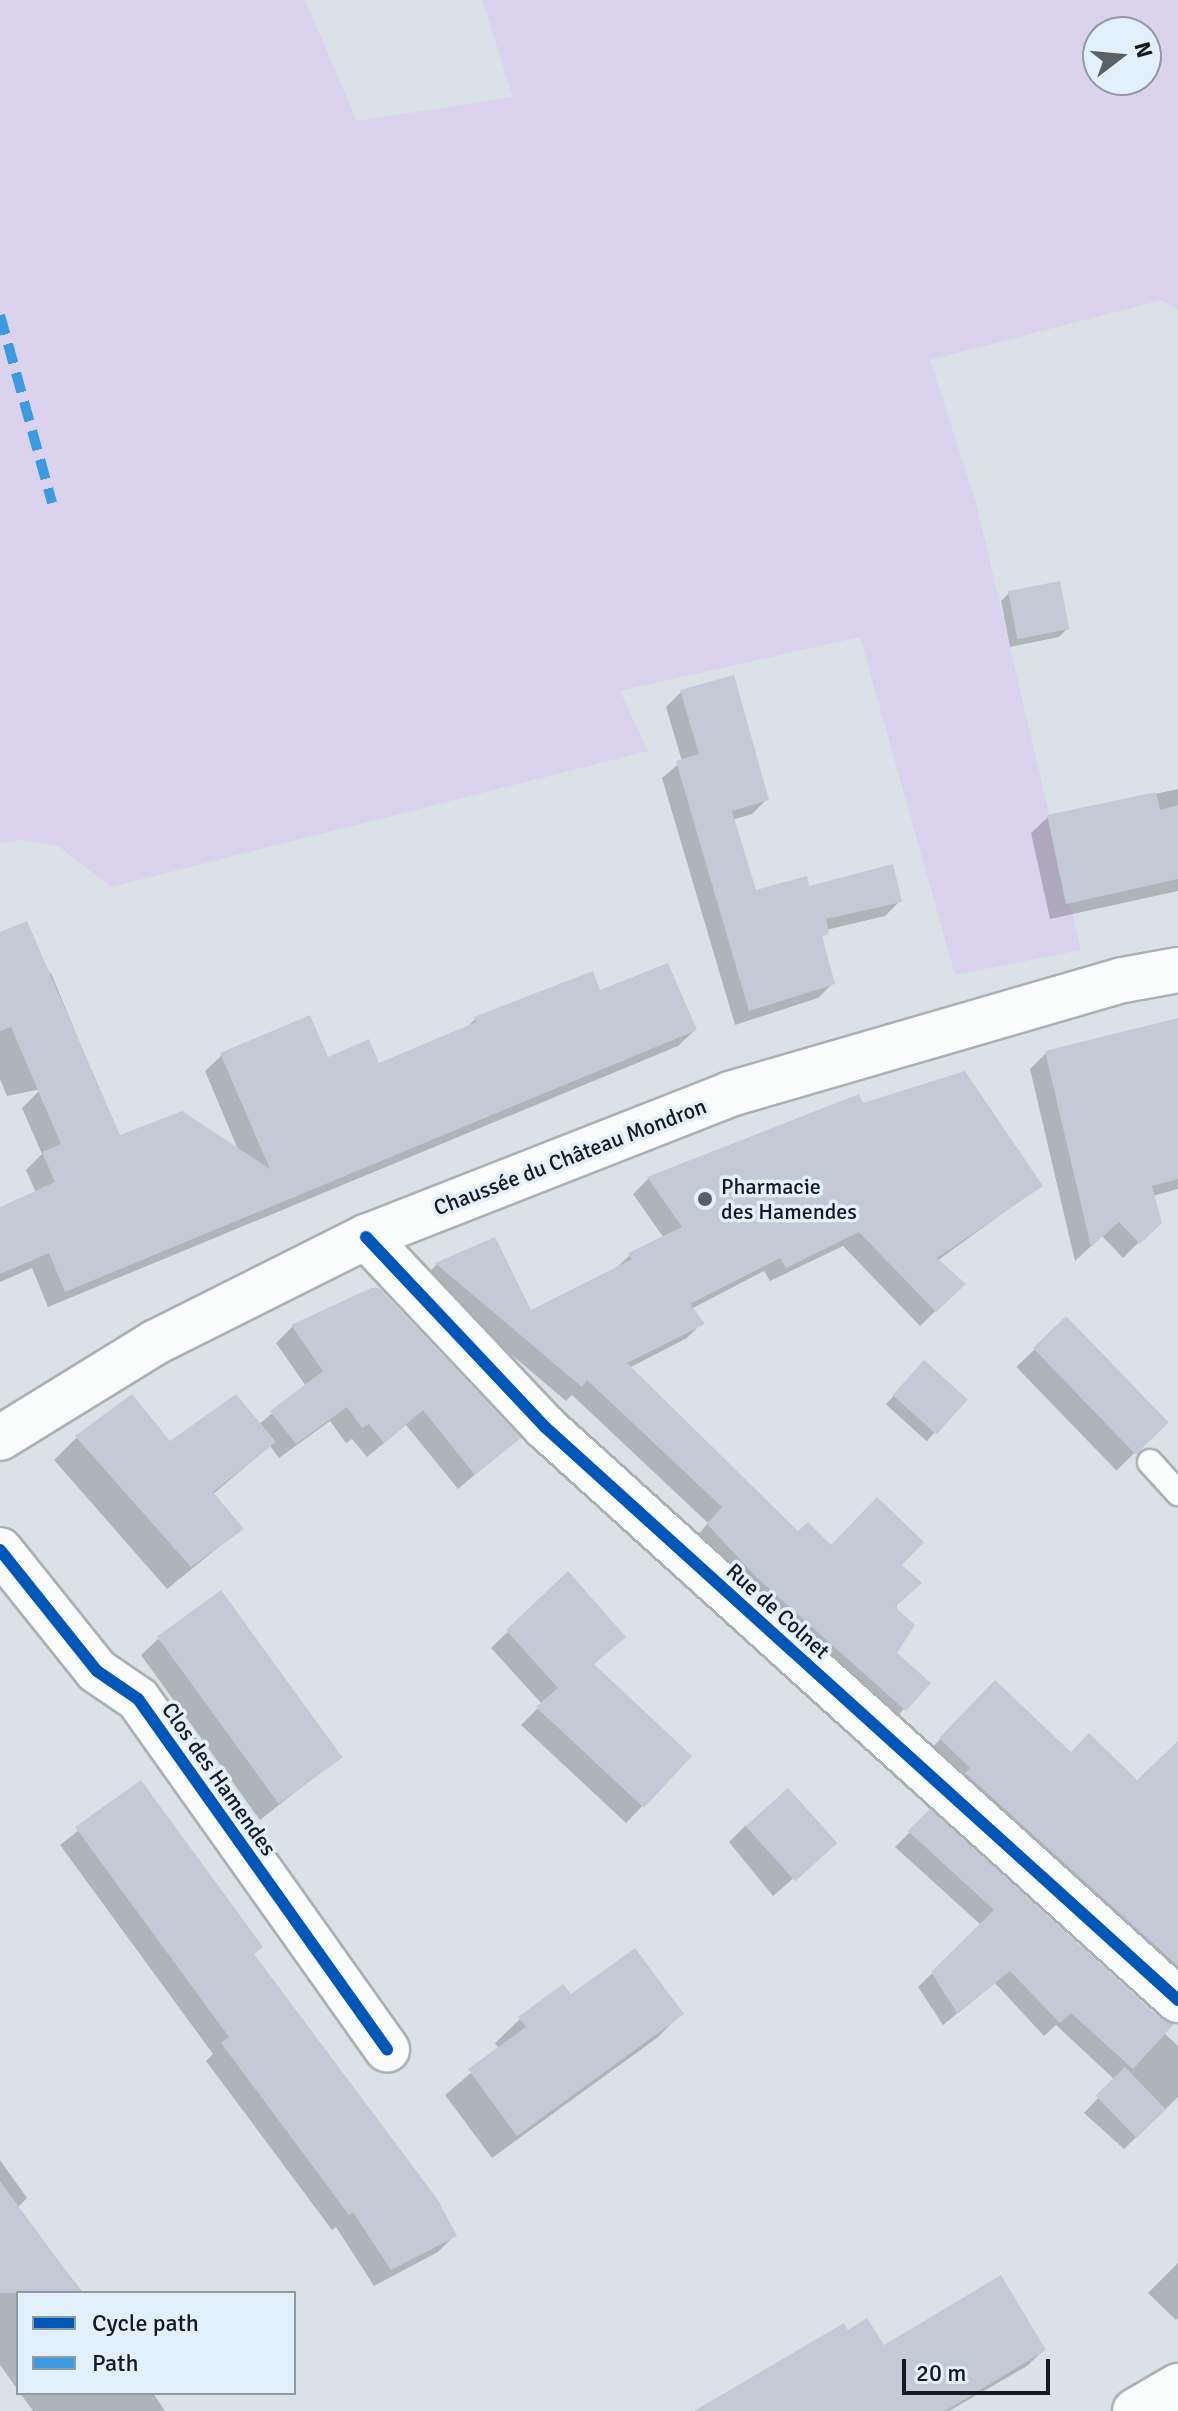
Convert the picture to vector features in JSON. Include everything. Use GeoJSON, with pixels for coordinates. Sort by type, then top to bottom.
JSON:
{"type":"FeatureCollection","features":[{"type":"Feature","properties":{"kind":"street","name":"Chaussée du Château Mondron"},"geometry":{"type":"LineString","coordinates":[[0,1438],[156,1342],[366,1237],[730,1094],[1123,980],[1178,970]]}},
{"type":"Feature","properties":{"kind":"street","name":"Rue de Colnet"},"geometry":{"type":"LineString","coordinates":[[366,1237],[545,1427],[1178,2000]]}},
{"type":"Feature","properties":{"kind":"street","name":"Clos des Hamendes"},"geometry":{"type":"LineString","coordinates":[[0,1550],[97,1671],[138,1699],[387,2049]]}},
{"type":"Feature","properties":{"kind":"street"},"geometry":{"type":"LineString","coordinates":[[1135,2411],[1178,2386]]}},
{"type":"Feature","properties":{"kind":"lane"},"geometry":{"type":"LineString","coordinates":[[1150,1462],[1178,1493]]}},
{"type":"Feature","properties":{"kind":"shaded area"},"geometry":{"type":"Polygon","coordinates":[[[0,0],[305,0],[357,121],[513,97],[482,0],[1178,0],[1178,310],[1162,300],[930,360],[976,502],[1081,950],[955,975],[860,637],[620,691],[648,751],[111,887],[58,846],[23,840],[0,843],[0,0]]]}},
{"type":"Feature","properties":{"kind":"building"},"geometry":{"type":"Polygon","coordinates":[[[1060,581],[1069,629],[1017,639],[1008,591],[1060,581]]]}},
{"type":"Feature","properties":{"kind":"building"},"geometry":{"type":"Polygon","coordinates":[[[734,675],[769,800],[732,811],[756,890],[807,876],[809,886],[893,864],[902,902],[826,919],[829,934],[822,936],[835,984],[749,1011],[676,761],[699,754],[680,690],[734,675]]]}},
{"type":"Feature","properties":{"kind":"building"},"geometry":{"type":"Polygon","coordinates":[[[1156,792],[1160,810],[1178,805],[1178,879],[1066,904],[1047,815],[1156,792]]]}},
{"type":"Feature","properties":{"kind":"building"},"geometry":{"type":"Polygon","coordinates":[[[27,921],[120,1135],[182,1111],[270,1169],[220,1053],[310,1015],[328,1057],[369,1039],[379,1063],[476,1022],[474,1017],[593,971],[600,990],[668,963],[697,1030],[65,1292],[49,1253],[0,1274],[0,1207],[55,1182],[42,1152],[61,1144],[11,1027],[0,1031],[0,932],[27,921]]]}},
{"type":"Feature","properties":{"kind":"building"},"geometry":{"type":"Polygon","coordinates":[[[1178,1018],[1178,1179],[1152,1186],[1162,1223],[1140,1244],[1119,1222],[1091,1247],[1045,1051],[1178,1018]]]}},
{"type":"Feature","properties":{"kind":"building"},"geometry":{"type":"Polygon","coordinates":[[[965,1071],[1043,1186],[937,1258],[966,1284],[936,1312],[859,1232],[786,1268],[780,1258],[690,1304],[705,1324],[627,1363],[798,1531],[808,1522],[831,1545],[877,1497],[924,1542],[902,1565],[922,1583],[895,1607],[915,1625],[897,1653],[931,1683],[906,1711],[757,1578],[707,1524],[722,1507],[587,1380],[582,1387],[435,1263],[495,1237],[531,1310],[632,1259],[628,1253],[682,1227],[647,1177],[859,1094],[863,1103],[965,1071]]]}},
{"type":"Feature","properties":{"kind":"building"},"geometry":{"type":"Polygon","coordinates":[[[371,1288],[379,1288],[521,1438],[475,1475],[423,1410],[384,1443],[369,1424],[362,1428],[347,1407],[296,1444],[270,1411],[323,1371],[291,1325],[371,1288]]]}},
{"type":"Feature","properties":{"kind":"building"},"geometry":{"type":"Polygon","coordinates":[[[1066,1316],[1169,1422],[1136,1454],[1033,1348],[1066,1316]]]}},
{"type":"Feature","properties":{"kind":"building"},"geometry":{"type":"Polygon","coordinates":[[[924,1360],[968,1399],[936,1434],[893,1395],[924,1360]]]}},
{"type":"Feature","properties":{"kind":"building"},"geometry":{"type":"Polygon","coordinates":[[[132,1394],[170,1441],[236,1394],[276,1442],[213,1492],[244,1529],[191,1567],[75,1436],[132,1394]]]}},
{"type":"Feature","properties":{"kind":"building"},"geometry":{"type":"Polygon","coordinates":[[[568,1571],[626,1637],[594,1664],[692,1756],[644,1808],[536,1707],[558,1688],[506,1630],[568,1571]]]}},
{"type":"Feature","properties":{"kind":"building"},"geometry":{"type":"Polygon","coordinates":[[[221,1590],[343,1757],[279,1804],[157,1636],[221,1590]]]}},
{"type":"Feature","properties":{"kind":"building"},"geometry":{"type":"Polygon","coordinates":[[[995,1680],[1071,1752],[1089,1733],[1137,1780],[1178,1741],[1178,1966],[965,1773],[970,1768],[939,1738],[995,1680]]]}},
{"type":"Feature","properties":{"kind":"building"},"geometry":{"type":"Polygon","coordinates":[[[141,1780],[263,1947],[254,1954],[438,2200],[457,2236],[391,2270],[353,2212],[349,2215],[221,2043],[229,2037],[75,1827],[141,1780]]]}},
{"type":"Feature","properties":{"kind":"building"},"geometry":{"type":"Polygon","coordinates":[[[788,1788],[838,1843],[795,1881],[746,1826],[788,1788]]]}},
{"type":"Feature","properties":{"kind":"building"},"geometry":{"type":"Polygon","coordinates":[[[930,1809],[1161,2019],[1174,2024],[1133,2069],[1071,2013],[1060,2023],[1010,1971],[957,2013],[931,1972],[994,1910],[908,1831],[930,1809]]]}},
{"type":"Feature","properties":{"kind":"building"},"geometry":{"type":"Polygon","coordinates":[[[635,1948],[684,2014],[517,2136],[468,2069],[526,2027],[518,2017],[563,1984],[571,1994],[635,1948]]]}},
{"type":"Feature","properties":{"kind":"building"},"geometry":{"type":"Polygon","coordinates":[[[1125,2067],[1166,2109],[1136,2138],[1096,2095],[1125,2067]]]}},
{"type":"Feature","properties":{"kind":"building"},"geometry":{"type":"Polygon","coordinates":[[[0,2181],[81,2291],[0,2293],[0,2181]]]}},
{"type":"Feature","properties":{"kind":"building"},"geometry":{"type":"Polygon","coordinates":[[[1001,2275],[1046,2350],[945,2411],[694,2411],[844,2323],[848,2330],[867,2318],[884,2345],[1001,2275]]]}},
{"type":"Feature","properties":{"kind":"marked path"},"geometry":{"type":"LineString","coordinates":[[0,315],[52,503]]}},
{"type":"Feature","properties":{"kind":"cycle path"},"geometry":{"type":"LineString","coordinates":[[366,1237],[545,1427],[1178,2000]]}},
{"type":"Feature","properties":{"kind":"cycle path"},"geometry":{"type":"LineString","coordinates":[[0,1550],[97,1671],[138,1699],[387,2049]]}},
{"type":"Feature","properties":{"kind":"place","name":"Pharmacie des Hamendes"},"geometry":{"type":"Point","coordinates":[705,1199]}}]}
